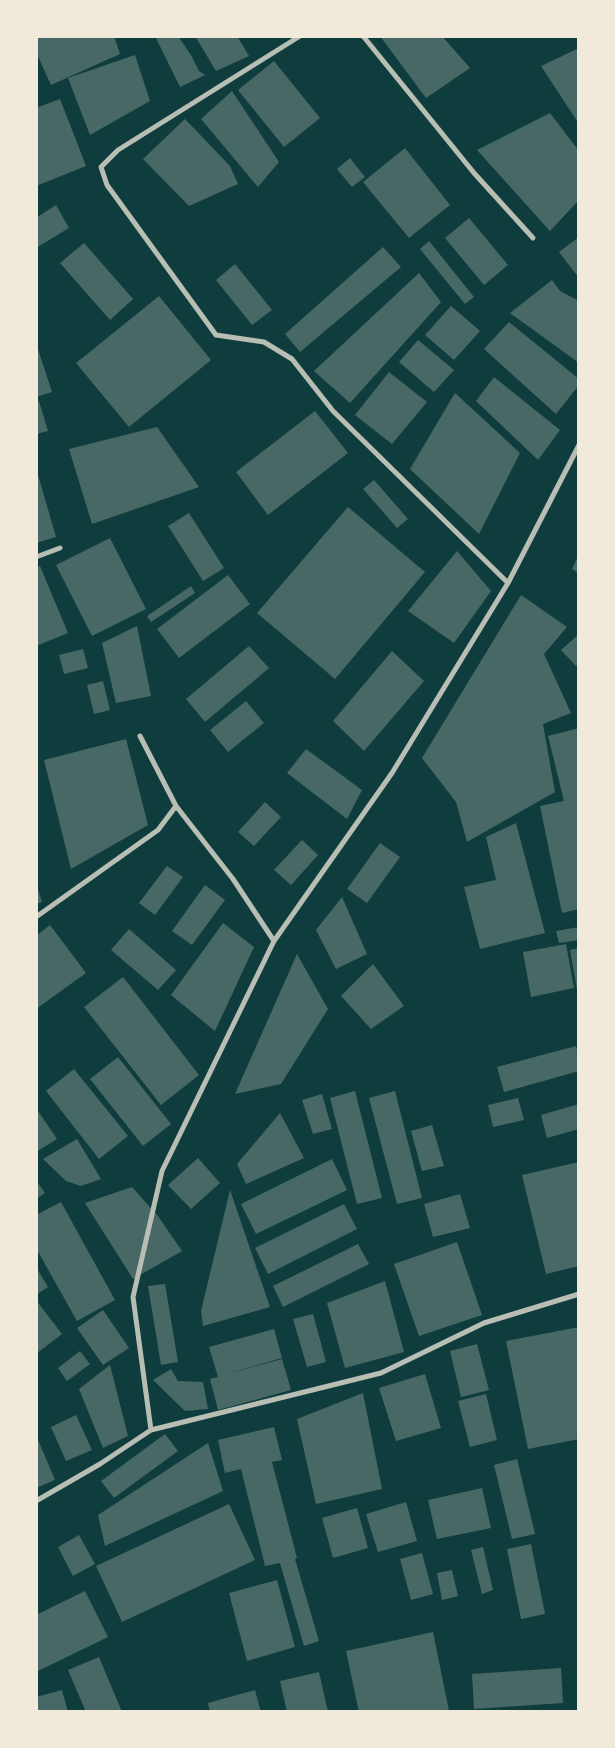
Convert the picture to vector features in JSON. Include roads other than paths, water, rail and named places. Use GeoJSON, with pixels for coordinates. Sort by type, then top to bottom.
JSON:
{"type":"FeatureCollection","features":[{"type":"Feature","properties":{"kind":"street"},"geometry":{"type":"LineString","coordinates":[[300,36],[118,150],[101,166],[107,185],[216,335],[264,342],[292,359],[333,411],[508,583]]}},
{"type":"Feature","properties":{"kind":"street"},"geometry":{"type":"LineString","coordinates":[[363,36],[474,173],[533,238]]}},
{"type":"Feature","properties":{"kind":"street"},"geometry":{"type":"LineString","coordinates":[[151,1430],[133,1297],[162,1171],[274,941],[392,773],[508,583],[579,445]]}},
{"type":"Feature","properties":{"kind":"street"},"geometry":{"type":"LineString","coordinates":[[36,557],[60,548]]}},
{"type":"Feature","properties":{"kind":"street"},"geometry":{"type":"LineString","coordinates":[[140,736],[176,806],[233,879],[274,941]]}},
{"type":"Feature","properties":{"kind":"street"},"geometry":{"type":"LineString","coordinates":[[36,917],[158,830],[176,806]]}},
{"type":"Feature","properties":{"kind":"street"},"geometry":{"type":"LineString","coordinates":[[36,1501],[100,1464],[151,1430],[381,1373],[484,1323],[579,1294]]}}]}
